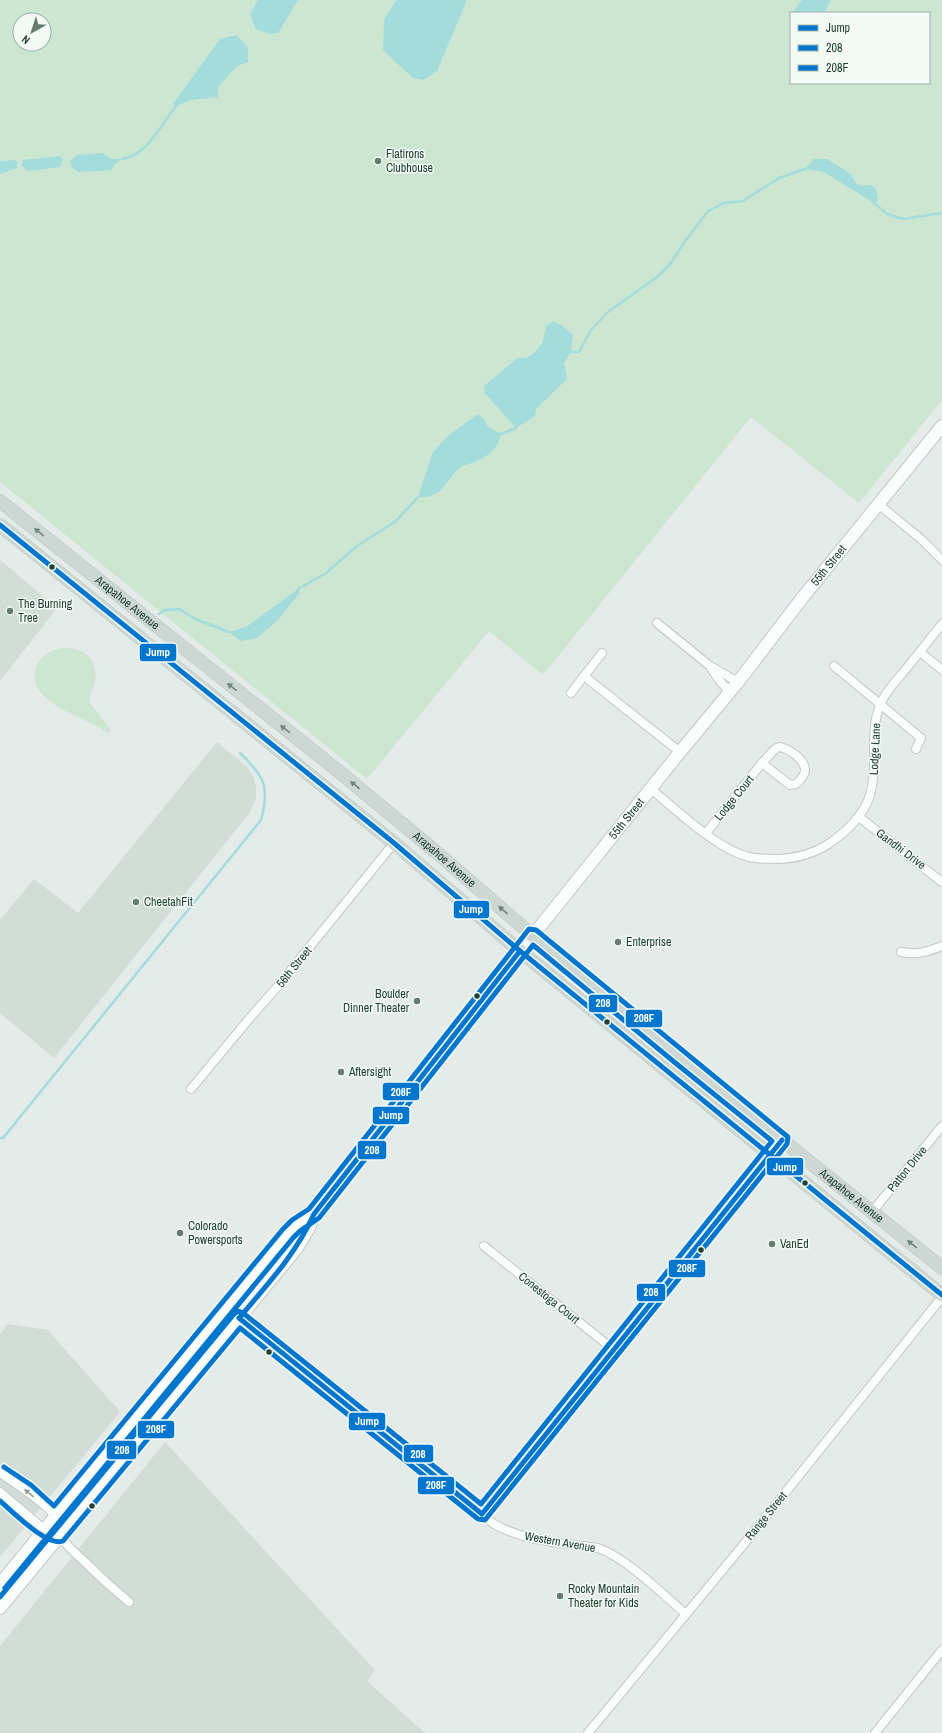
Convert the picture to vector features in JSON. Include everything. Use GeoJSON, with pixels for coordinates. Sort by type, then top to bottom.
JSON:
{"type":"FeatureCollection","features":[{"type":"Feature","properties":{"kind":"main road","name":"55th Street"},"geometry":{"type":"LineString","coordinates":[[0,1608],[296,1248],[309,1228],[314,1214],[402,1104],[532,935],[650,788],[730,692],[803,597],[942,426]]}},
{"type":"Feature","properties":{"kind":"main road","name":"Arapahoe Avenue"},"geometry":{"type":"LineString","coordinates":[[0,501],[349,780],[677,1056],[942,1268]]}},
{"type":"Feature","properties":{"kind":"main road","name":"Arapahoe Avenue"},"geometry":{"type":"LineString","coordinates":[[0,525],[394,843],[520,951],[771,1154],[942,1296]]}},
{"type":"Feature","properties":{"kind":"main road","name":"55th Street"},"geometry":{"type":"LineString","coordinates":[[0,1584],[288,1233],[296,1225],[314,1214]]}},
{"type":"Feature","properties":{"kind":"street"},"geometry":{"type":"LineString","coordinates":[[878,504],[921,539],[942,560]]}},
{"type":"Feature","properties":{"kind":"street"},"geometry":{"type":"LineString","coordinates":[[657,623],[710,666],[738,682]]}},
{"type":"Feature","properties":{"kind":"street","name":"Lodge Lane"},"geometry":{"type":"LineString","coordinates":[[650,788],[717,843],[748,857],[765,859],[788,858],[804,855],[825,846],[843,834],[859,817],[868,799],[874,779],[875,756],[873,732],[880,704],[890,688],[940,629]]}},
{"type":"Feature","properties":{"kind":"street"},"geometry":{"type":"LineString","coordinates":[[920,652],[942,670]]}},
{"type":"Feature","properties":{"kind":"street"},"geometry":{"type":"LineString","coordinates":[[570,693],[602,653]]}},
{"type":"Feature","properties":{"kind":"street"},"geometry":{"type":"LineString","coordinates":[[710,666],[718,679],[730,692]]}},
{"type":"Feature","properties":{"kind":"street"},"geometry":{"type":"LineString","coordinates":[[834,666],[921,738],[916,749]]}},
{"type":"Feature","properties":{"kind":"street"},"geometry":{"type":"LineString","coordinates":[[584,676],[680,752]]}},
{"type":"Feature","properties":{"kind":"street","name":"Lodge Court"},"geometry":{"type":"LineString","coordinates":[[706,833],[762,763],[775,749],[785,748],[803,763],[805,770],[803,776],[796,784],[790,785],[762,763]]}},
{"type":"Feature","properties":{"kind":"street","name":"Gandhi Drive"},"geometry":{"type":"LineString","coordinates":[[859,817],[942,882]]}},
{"type":"Feature","properties":{"kind":"street","name":"56th Street"},"geometry":{"type":"LineString","coordinates":[[191,1089],[278,986],[394,843]]}},
{"type":"Feature","properties":{"kind":"street"},"geometry":{"type":"LineString","coordinates":[[901,952],[912,954],[925,953],[942,946]]}},
{"type":"Feature","properties":{"kind":"street","name":"Patton Drive"},"geometry":{"type":"LineString","coordinates":[[872,1212],[942,1126]]}},
{"type":"Feature","properties":{"kind":"street"},"geometry":{"type":"LineString","coordinates":[[482,1514],[782,1140]]}},
{"type":"Feature","properties":{"kind":"street","name":"Conestoga Court"},"geometry":{"type":"LineString","coordinates":[[484,1246],[614,1350]]}},
{"type":"Feature","properties":{"kind":"street","name":"Range Street"},"geometry":{"type":"LineString","coordinates":[[588,1733],[686,1614],[942,1296]]}},
{"type":"Feature","properties":{"kind":"street","name":"Western Avenue"},"geometry":{"type":"LineString","coordinates":[[227,1308],[482,1514],[505,1530],[527,1538],[598,1548],[606,1551],[626,1564],[686,1614]]}},
{"type":"Feature","properties":{"kind":"street"},"geometry":{"type":"LineString","coordinates":[[0,1473],[27,1491],[55,1516],[59,1522],[59,1535]]}},
{"type":"Feature","properties":{"kind":"street"},"geometry":{"type":"LineString","coordinates":[[0,1492],[44,1529],[59,1535],[69,1547],[129,1602]]}},
{"type":"Feature","properties":{"kind":"street"},"geometry":{"type":"LineString","coordinates":[[875,1733],[942,1650]]}},
{"type":"Feature","properties":{"kind":"shaded area"},"geometry":{"type":"Polygon","coordinates":[[[0,560],[57,608],[0,681],[0,560]]]}},
{"type":"Feature","properties":{"kind":"shaded area"},"geometry":{"type":"Polygon","coordinates":[[[217,742],[248,768],[253,777],[256,787],[256,799],[250,812],[54,1058],[0,1013],[0,920],[34,879],[78,913],[217,742]]]}},
{"type":"Feature","properties":{"kind":"shaded area"},"geometry":{"type":"Polygon","coordinates":[[[7,1324],[48,1330],[120,1412],[0,1557],[0,1334],[7,1324]]]}},
{"type":"Feature","properties":{"kind":"shaded area"},"geometry":{"type":"Polygon","coordinates":[[[165,1442],[375,1670],[367,1681],[425,1733],[0,1733],[0,1646],[165,1442]]]}},
{"type":"Feature","properties":{"kind":"green space"},"geometry":{"type":"Polygon","coordinates":[[[0,0],[942,0],[942,400],[859,503],[751,417],[543,675],[489,631],[367,779],[0,482],[0,0]]]}},
{"type":"Feature","properties":{"kind":"green space"},"geometry":{"type":"Polygon","coordinates":[[[62,648],[70,648],[83,652],[92,660],[95,682],[90,697],[90,703],[111,730],[110,732],[107,733],[54,704],[45,697],[38,688],[34,678],[38,663],[46,654],[62,648]]]}},
{"type":"Feature","properties":{"kind":"water"},"geometry":{"type":"Polygon","coordinates":[[[258,0],[298,0],[278,33],[269,34],[256,29],[250,14],[258,0]]]}},
{"type":"Feature","properties":{"kind":"water"},"geometry":{"type":"Polygon","coordinates":[[[396,0],[467,0],[437,71],[423,80],[413,78],[383,50],[384,20],[396,0]]]}},
{"type":"Feature","properties":{"kind":"water"},"geometry":{"type":"Polygon","coordinates":[[[802,0],[831,0],[825,12],[793,12],[802,0]]]}},
{"type":"Feature","properties":{"kind":"water"},"geometry":{"type":"Polygon","coordinates":[[[236,35],[248,47],[248,62],[237,66],[218,87],[218,97],[191,100],[176,106],[173,104],[220,39],[236,35]]]}},
{"type":"Feature","properties":{"kind":"water"},"geometry":{"type":"Polygon","coordinates":[[[102,153],[112,159],[122,159],[114,165],[112,170],[79,172],[72,168],[70,161],[77,155],[102,153]]]}},
{"type":"Feature","properties":{"kind":"water"},"geometry":{"type":"Polygon","coordinates":[[[60,156],[63,160],[60,167],[28,171],[21,165],[23,160],[60,156]]]}},
{"type":"Feature","properties":{"kind":"water"},"geometry":{"type":"Polygon","coordinates":[[[814,159],[827,159],[851,174],[856,183],[861,186],[870,185],[876,189],[878,201],[874,203],[824,172],[805,169],[814,159]]]}},
{"type":"Feature","properties":{"kind":"water"},"geometry":{"type":"Polygon","coordinates":[[[15,160],[17,162],[17,168],[0,174],[0,161],[15,160]]]}},
{"type":"Feature","properties":{"kind":"water"},"geometry":{"type":"Polygon","coordinates":[[[553,321],[573,335],[571,352],[564,363],[567,379],[536,409],[535,416],[516,428],[485,393],[484,386],[518,358],[526,358],[534,353],[543,342],[546,326],[553,321]]]}},
{"type":"Feature","properties":{"kind":"water"},"geometry":{"type":"Polygon","coordinates":[[[478,414],[485,420],[487,426],[501,434],[497,445],[483,458],[461,467],[438,492],[426,497],[418,497],[433,452],[449,435],[478,414]]]}},
{"type":"Feature","properties":{"kind":"water"},"geometry":{"type":"Polygon","coordinates":[[[298,589],[300,592],[279,619],[257,638],[241,641],[229,632],[246,627],[298,589]]]}},
{"type":"Feature","properties":{"kind":"waterway"},"geometry":{"type":"LineString","coordinates":[[122,159],[139,152],[147,145],[176,106]]}},
{"type":"Feature","properties":{"kind":"waterway"},"geometry":{"type":"LineString","coordinates":[[571,352],[579,352],[591,330],[608,312],[657,277],[671,263],[683,244],[708,211],[724,203],[743,201],[779,178],[805,169]]}},
{"type":"Feature","properties":{"kind":"waterway"},"geometry":{"type":"LineString","coordinates":[[874,203],[887,214],[903,219],[942,213]]}},
{"type":"Feature","properties":{"kind":"waterway"},"geometry":{"type":"LineString","coordinates":[[501,434],[516,428]]}},
{"type":"Feature","properties":{"kind":"waterway"},"geometry":{"type":"LineString","coordinates":[[298,589],[326,573],[357,546],[396,521],[418,497]]}},
{"type":"Feature","properties":{"kind":"waterway"},"geometry":{"type":"LineString","coordinates":[[159,614],[165,610],[179,609],[195,619],[229,632]]}},
{"type":"Feature","properties":{"kind":"waterway"},"geometry":{"type":"LineString","coordinates":[[0,1138],[3,1138],[261,820],[265,799],[263,783],[255,769],[240,753]]}},
{"type":"Feature","properties":{"kind":"transit line","name":"Jump"},"geometry":{"type":"LineString","coordinates":[[0,525],[394,843],[520,951],[942,1295]]}},
{"type":"Feature","properties":{"kind":"transit line","name":"208F"},"geometry":{"type":"LineString","coordinates":[[0,1501],[39,1534],[48,1539],[63,1541],[240,1328],[478,1519],[485,1520],[787,1144],[788,1137],[536,930],[529,929],[309,1209],[292,1220],[283,1229],[54,1506],[31,1485],[4,1467]]}},
{"type":"Feature","properties":{"kind":"transit line","name":"208"},"geometry":{"type":"LineString","coordinates":[[0,1597],[238,1311],[243,1313],[481,1504],[772,1141],[533,945],[319,1218],[300,1231],[293,1238],[5,1588]]}},
{"type":"Feature","properties":{"kind":"transit line","name":"Jump"},"geometry":{"type":"LineString","coordinates":[[520,951],[314,1214],[307,1229],[290,1256],[239,1318],[482,1514],[782,1140]]}},
{"type":"Feature","properties":{"kind":"place","name":"Flatirons Clubhouse"},"geometry":{"type":"Point","coordinates":[378,161]}},
{"type":"Feature","properties":{"kind":"place","name":"The Burning Tree"},"geometry":{"type":"Point","coordinates":[10,611]}},
{"type":"Feature","properties":{"kind":"place","name":"CheetahFit"},"geometry":{"type":"Point","coordinates":[136,902]}},
{"type":"Feature","properties":{"kind":"place","name":"Enterprise"},"geometry":{"type":"Point","coordinates":[618,942]}},
{"type":"Feature","properties":{"kind":"place","name":"Boulder Dinner Theater"},"geometry":{"type":"Point","coordinates":[417,1001]}},
{"type":"Feature","properties":{"kind":"place","name":"Aftersight"},"geometry":{"type":"Point","coordinates":[341,1072]}},
{"type":"Feature","properties":{"kind":"place","name":"Colorado Powersports"},"geometry":{"type":"Point","coordinates":[180,1233]}},
{"type":"Feature","properties":{"kind":"place","name":"VanEd"},"geometry":{"type":"Point","coordinates":[772,1244]}},
{"type":"Feature","properties":{"kind":"place","name":"Rocky Mountain Theater for Kids"},"geometry":{"type":"Point","coordinates":[560,1596]}}]}
